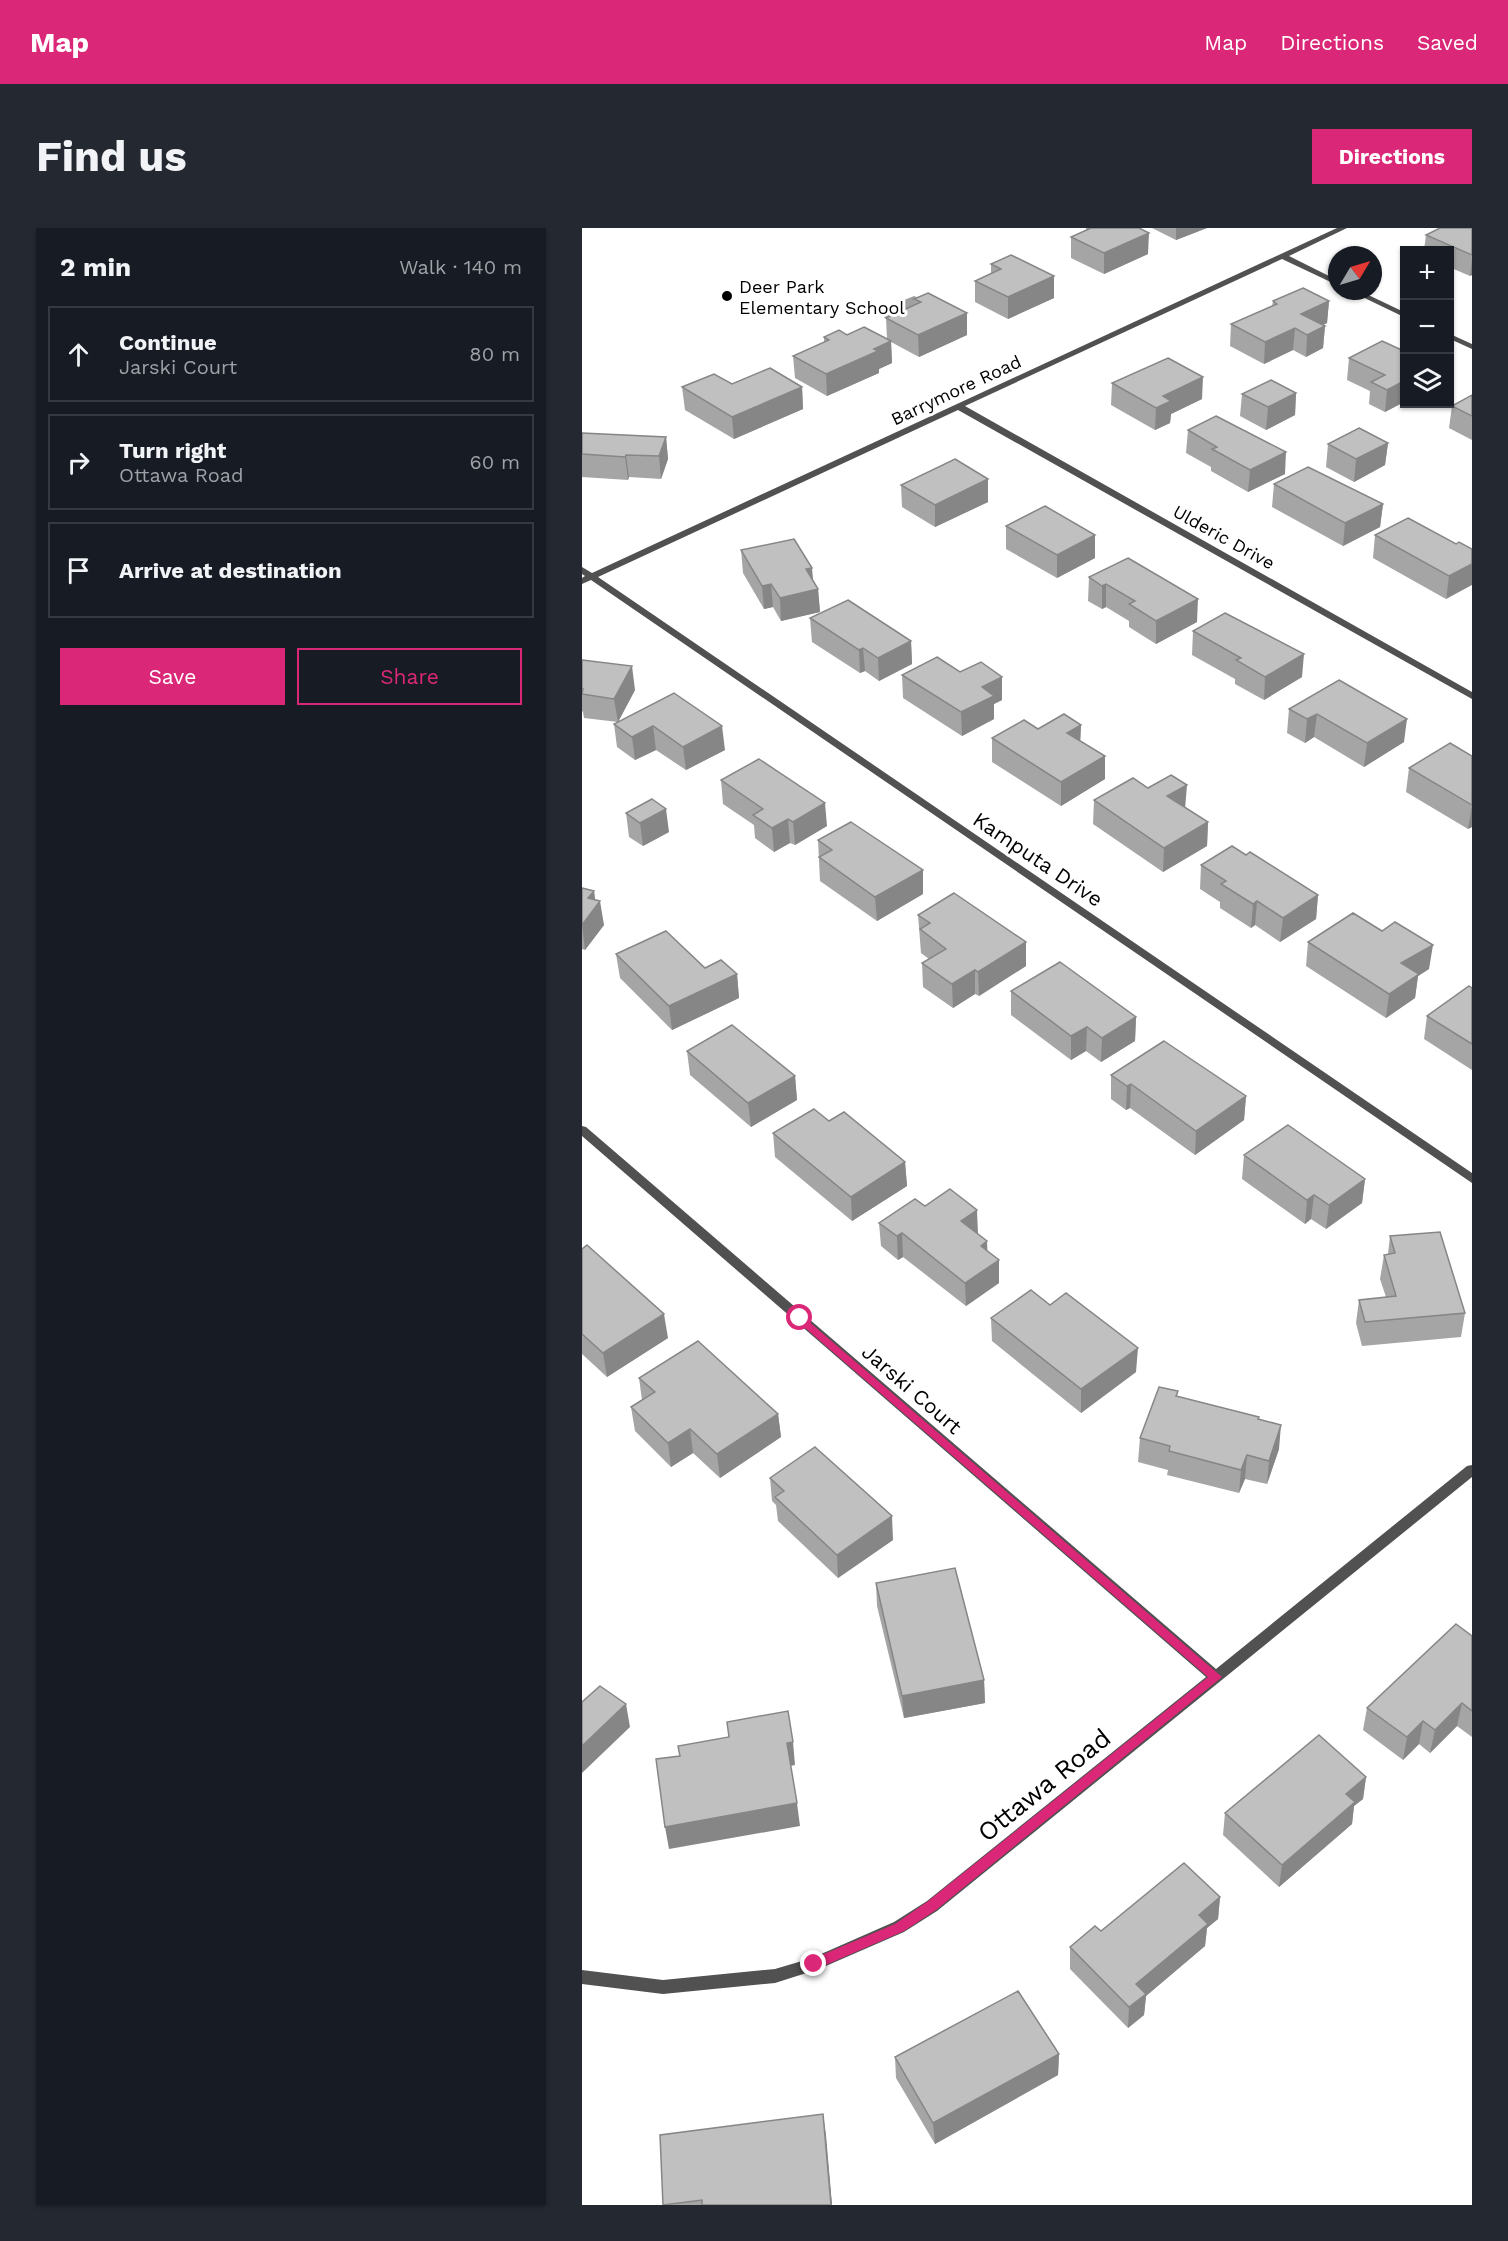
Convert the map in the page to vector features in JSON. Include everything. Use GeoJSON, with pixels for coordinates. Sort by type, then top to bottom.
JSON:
{"type":"FeatureCollection","features":[{"type":"Feature","properties":{"kind":"street","name":"Barrymore Road"},"geometry":{"type":"LineString","coordinates":[[585,576],[960,407],[1343,228]]}},
{"type":"Feature","properties":{"kind":"street"},"geometry":{"type":"LineString","coordinates":[[1282,256],[1328,279]]}},
{"type":"Feature","properties":{"kind":"street"},"geometry":{"type":"LineString","coordinates":[[1373,300],[1400,313]]}},
{"type":"Feature","properties":{"kind":"street"},"geometry":{"type":"LineString","coordinates":[[1454,338],[1472,347]]}},
{"type":"Feature","properties":{"kind":"street","name":"Ulderic Drive"},"geometry":{"type":"LineString","coordinates":[[960,407],[1472,696]]}},
{"type":"Feature","properties":{"kind":"street","name":"Kamputa Drive"},"geometry":{"type":"LineString","coordinates":[[585,576],[1472,1179]]}},
{"type":"Feature","properties":{"kind":"street","name":"Jarski Court"},"geometry":{"type":"LineString","coordinates":[[582,1130],[1216,1677]]}},
{"type":"Feature","properties":{"kind":"street","name":"Ottawa Road"},"geometry":{"type":"LineString","coordinates":[[582,1977],[663,1987],[775,1976],[814,1964],[899,1928],[932,1906],[1472,1470]]}},
{"type":"Feature","properties":{"kind":"shaded area"},"geometry":{"type":"Polygon","coordinates":[[[914,296],[924,300],[889,320],[875,312],[914,296]]]}},
{"type":"Feature","properties":{"kind":"building"},"geometry":{"type":"Polygon","coordinates":[[[1091,228],[1139,228],[1149,233],[1104,253],[1071,237],[1091,228]]]}},
{"type":"Feature","properties":{"kind":"building"},"geometry":{"type":"Polygon","coordinates":[[[1440,228],[1472,228],[1472,255],[1454,246],[1426,235],[1440,228]]]}},
{"type":"Feature","properties":{"kind":"building"},"geometry":{"type":"Polygon","coordinates":[[[1011,255],[1054,276],[1008,297],[975,281],[1001,269],[991,264],[1011,255]]]}},
{"type":"Feature","properties":{"kind":"building"},"geometry":{"type":"Polygon","coordinates":[[[1303,288],[1329,301],[1301,314],[1325,326],[1307,335],[1295,328],[1265,342],[1231,324],[1277,304],[1273,301],[1303,288]]]}},
{"type":"Feature","properties":{"kind":"building"},"geometry":{"type":"Polygon","coordinates":[[[928,293],[967,313],[918,335],[886,318],[921,302],[914,299],[928,293]]]}},
{"type":"Feature","properties":{"kind":"building"},"geometry":{"type":"Polygon","coordinates":[[[864,327],[891,341],[874,349],[878,351],[826,374],[793,356],[829,340],[824,337],[839,330],[847,335],[864,327]]]}},
{"type":"Feature","properties":{"kind":"building"},"geometry":{"type":"Polygon","coordinates":[[[1382,341],[1400,349],[1400,383],[1387,390],[1371,382],[1385,375],[1349,358],[1382,341]]]}},
{"type":"Feature","properties":{"kind":"building"},"geometry":{"type":"Polygon","coordinates":[[[1168,358],[1203,377],[1163,396],[1171,401],[1156,408],[1112,383],[1168,358]]]}},
{"type":"Feature","properties":{"kind":"building"},"geometry":{"type":"Polygon","coordinates":[[[770,368],[802,387],[732,417],[682,387],[714,374],[732,384],[770,368]]]}},
{"type":"Feature","properties":{"kind":"building"},"geometry":{"type":"Polygon","coordinates":[[[1271,380],[1296,393],[1268,407],[1242,394],[1271,380]]]}},
{"type":"Feature","properties":{"kind":"building"},"geometry":{"type":"Polygon","coordinates":[[[1472,395],[1472,416],[1454,407],[1472,395]]]}},
{"type":"Feature","properties":{"kind":"building"},"geometry":{"type":"Polygon","coordinates":[[[1216,416],[1286,452],[1250,470],[1212,449],[1217,447],[1188,430],[1216,416]]]}},
{"type":"Feature","properties":{"kind":"building"},"geometry":{"type":"Polygon","coordinates":[[[1359,428],[1388,443],[1356,459],[1328,444],[1359,428]]]}},
{"type":"Feature","properties":{"kind":"building"},"geometry":{"type":"Polygon","coordinates":[[[582,433],[666,437],[659,456],[626,455],[625,457],[582,454],[582,433]]]}},
{"type":"Feature","properties":{"kind":"building"},"geometry":{"type":"Polygon","coordinates":[[[955,459],[988,479],[935,505],[901,485],[955,459]]]}},
{"type":"Feature","properties":{"kind":"building"},"geometry":{"type":"Polygon","coordinates":[[[1308,467],[1383,504],[1345,523],[1274,484],[1308,467]]]}},
{"type":"Feature","properties":{"kind":"building"},"geometry":{"type":"Polygon","coordinates":[[[1045,506],[1095,535],[1057,555],[1006,526],[1045,506]]]}},
{"type":"Feature","properties":{"kind":"building"},"geometry":{"type":"Polygon","coordinates":[[[1408,518],[1456,544],[1459,542],[1472,549],[1472,564],[1449,576],[1375,535],[1408,518]]]}},
{"type":"Feature","properties":{"kind":"building"},"geometry":{"type":"Polygon","coordinates":[[[794,539],[812,568],[806,569],[818,589],[780,598],[771,584],[762,586],[741,550],[794,539]]]}},
{"type":"Feature","properties":{"kind":"building"},"geometry":{"type":"Polygon","coordinates":[[[1128,558],[1198,599],[1156,621],[1129,604],[1135,601],[1106,584],[1102,586],[1089,577],[1128,558]]]}},
{"type":"Feature","properties":{"kind":"building"},"geometry":{"type":"Polygon","coordinates":[[[848,600],[911,641],[878,658],[863,648],[859,650],[810,618],[848,600]]]}},
{"type":"Feature","properties":{"kind":"building"},"geometry":{"type":"Polygon","coordinates":[[[1225,613],[1304,654],[1265,677],[1236,660],[1241,658],[1193,631],[1225,613]]]}},
{"type":"Feature","properties":{"kind":"building"},"geometry":{"type":"Polygon","coordinates":[[[937,657],[960,672],[981,662],[1002,677],[982,687],[994,696],[961,712],[902,675],[937,657]]]}},
{"type":"Feature","properties":{"kind":"building"},"geometry":{"type":"Polygon","coordinates":[[[582,660],[632,666],[614,699],[582,694],[582,660]]]}},
{"type":"Feature","properties":{"kind":"building"},"geometry":{"type":"Polygon","coordinates":[[[1339,680],[1407,719],[1367,743],[1317,714],[1307,719],[1289,709],[1339,680]]]}},
{"type":"Feature","properties":{"kind":"building"},"geometry":{"type":"Polygon","coordinates":[[[674,693],[722,726],[683,747],[653,726],[632,737],[614,724],[674,693]]]}},
{"type":"Feature","properties":{"kind":"building"},"geometry":{"type":"Polygon","coordinates":[[[1064,714],[1081,725],[1067,733],[1105,756],[1061,782],[992,738],[1024,720],[1038,729],[1064,714]]]}},
{"type":"Feature","properties":{"kind":"building"},"geometry":{"type":"Polygon","coordinates":[[[1450,743],[1472,756],[1472,805],[1409,768],[1450,743]]]}},
{"type":"Feature","properties":{"kind":"building"},"geometry":{"type":"Polygon","coordinates":[[[759,759],[825,803],[793,822],[788,819],[772,828],[753,815],[763,809],[721,780],[759,759]]]}},
{"type":"Feature","properties":{"kind":"building"},"geometry":{"type":"Polygon","coordinates":[[[1171,775],[1187,785],[1167,796],[1208,822],[1164,848],[1094,800],[1133,778],[1148,788],[1171,775]]]}},
{"type":"Feature","properties":{"kind":"building"},"geometry":{"type":"Polygon","coordinates":[[[652,799],[666,809],[640,823],[626,813],[652,799]]]}},
{"type":"Feature","properties":{"kind":"building"},"geometry":{"type":"Polygon","coordinates":[[[851,822],[923,870],[875,897],[819,857],[832,850],[818,840],[851,822]]]}},
{"type":"Feature","properties":{"kind":"building"},"geometry":{"type":"Polygon","coordinates":[[[1232,846],[1246,855],[1250,852],[1318,895],[1283,918],[1257,901],[1253,904],[1221,884],[1226,881],[1201,865],[1232,846]]]}},
{"type":"Feature","properties":{"kind":"building"},"geometry":{"type":"Polygon","coordinates":[[[582,888],[594,891],[588,898],[600,901],[582,925],[582,888]]]}},
{"type":"Feature","properties":{"kind":"building"},"geometry":{"type":"Polygon","coordinates":[[[954,893],[1026,942],[978,972],[975,970],[952,984],[922,963],[946,949],[920,929],[930,923],[918,915],[954,893]]]}},
{"type":"Feature","properties":{"kind":"building"},"geometry":{"type":"Polygon","coordinates":[[[1353,913],[1382,931],[1395,922],[1433,945],[1401,963],[1419,974],[1389,994],[1308,942],[1353,913]]]}},
{"type":"Feature","properties":{"kind":"building"},"geometry":{"type":"Polygon","coordinates":[[[666,931],[705,968],[721,960],[737,974],[669,1006],[616,954],[666,931]]]}},
{"type":"Feature","properties":{"kind":"building"},"geometry":{"type":"Polygon","coordinates":[[[1060,962],[1136,1017],[1102,1038],[1087,1027],[1071,1036],[1011,991],[1060,962]]]}},
{"type":"Feature","properties":{"kind":"building"},"geometry":{"type":"Polygon","coordinates":[[[1469,986],[1472,988],[1472,1044],[1427,1016],[1469,986]]]}},
{"type":"Feature","properties":{"kind":"building"},"geometry":{"type":"Polygon","coordinates":[[[732,1025],[795,1076],[748,1103],[687,1051],[732,1025]]]}},
{"type":"Feature","properties":{"kind":"building"},"geometry":{"type":"Polygon","coordinates":[[[1164,1041],[1246,1096],[1196,1131],[1131,1084],[1127,1086],[1111,1075],[1164,1041]]]}},
{"type":"Feature","properties":{"kind":"building"},"geometry":{"type":"Polygon","coordinates":[[[814,1109],[829,1121],[844,1112],[905,1162],[851,1197],[773,1133],[814,1109]]]}},
{"type":"Feature","properties":{"kind":"building"},"geometry":{"type":"Polygon","coordinates":[[[1288,1125],[1365,1179],[1329,1205],[1314,1195],[1307,1200],[1244,1155],[1288,1125]]]}},
{"type":"Feature","properties":{"kind":"building"},"geometry":{"type":"Polygon","coordinates":[[[950,1189],[977,1210],[961,1221],[987,1241],[981,1246],[999,1260],[965,1283],[902,1233],[897,1236],[879,1223],[915,1199],[925,1206],[950,1189]]]}},
{"type":"Feature","properties":{"kind":"building"},"geometry":{"type":"Polygon","coordinates":[[[1440,1232],[1465,1313],[1365,1322],[1359,1300],[1396,1296],[1384,1255],[1395,1253],[1390,1236],[1440,1232]]]}},
{"type":"Feature","properties":{"kind":"building"},"geometry":{"type":"Polygon","coordinates":[[[587,1245],[664,1314],[603,1353],[582,1334],[582,1249],[587,1245]]]}},
{"type":"Feature","properties":{"kind":"building"},"geometry":{"type":"Polygon","coordinates":[[[1031,1290],[1050,1305],[1066,1293],[1138,1348],[1081,1389],[991,1318],[1031,1290]]]}},
{"type":"Feature","properties":{"kind":"building"},"geometry":{"type":"Polygon","coordinates":[[[698,1341],[778,1414],[717,1454],[690,1429],[668,1443],[631,1407],[655,1392],[639,1378],[698,1341]]]}},
{"type":"Feature","properties":{"kind":"building"},"geometry":{"type":"Polygon","coordinates":[[[1159,1387],[1178,1391],[1176,1396],[1259,1417],[1258,1419],[1281,1425],[1269,1461],[1247,1455],[1241,1470],[1169,1451],[1170,1446],[1140,1438],[1159,1387]]]}},
{"type":"Feature","properties":{"kind":"building"},"geometry":{"type":"Polygon","coordinates":[[[815,1447],[892,1516],[837,1555],[775,1497],[784,1491],[770,1478],[815,1447]]]}},
{"type":"Feature","properties":{"kind":"building"},"geometry":{"type":"Polygon","coordinates":[[[955,1568],[984,1680],[902,1696],[876,1583],[955,1568]]]}},
{"type":"Feature","properties":{"kind":"building"},"geometry":{"type":"Polygon","coordinates":[[[1456,1624],[1472,1636],[1472,1711],[1462,1703],[1435,1730],[1423,1721],[1407,1737],[1367,1708],[1456,1624]]]}},
{"type":"Feature","properties":{"kind":"building"},"geometry":{"type":"Polygon","coordinates":[[[600,1686],[626,1704],[582,1746],[582,1702],[600,1686]]]}},
{"type":"Feature","properties":{"kind":"building"},"geometry":{"type":"Polygon","coordinates":[[[788,1711],[793,1742],[787,1743],[797,1803],[665,1827],[656,1759],[680,1756],[678,1746],[729,1737],[727,1722],[788,1711]]]}},
{"type":"Feature","properties":{"kind":"building"},"geometry":{"type":"Polygon","coordinates":[[[1319,1735],[1366,1777],[1346,1794],[1355,1802],[1282,1865],[1225,1813],[1319,1735]]]}},
{"type":"Feature","properties":{"kind":"building"},"geometry":{"type":"Polygon","coordinates":[[[1184,1863],[1220,1897],[1199,1915],[1208,1924],[1136,1984],[1146,1994],[1129,2007],[1070,1947],[1095,1926],[1101,1931],[1184,1863]]]}},
{"type":"Feature","properties":{"kind":"building"},"geometry":{"type":"Polygon","coordinates":[[[1018,1991],[1059,2054],[933,2123],[895,2057],[1018,1991]]]}},
{"type":"Feature","properties":{"kind":"building"},"geometry":{"type":"Polygon","coordinates":[[[823,2114],[831,2205],[702,2205],[702,2200],[663,2205],[660,2135],[823,2114]]]}},
{"type":"Feature","properties":{"kind":"place","name":"Deer Park Elementary School"},"geometry":{"type":"Point","coordinates":[727,296]}},
{"type":"Feature","properties":{"kind":"route"},"geometry":{"type":"LineString","coordinates":[[800,1318],[1216,1677],[932,1906],[899,1928],[814,1964]]}}]}
